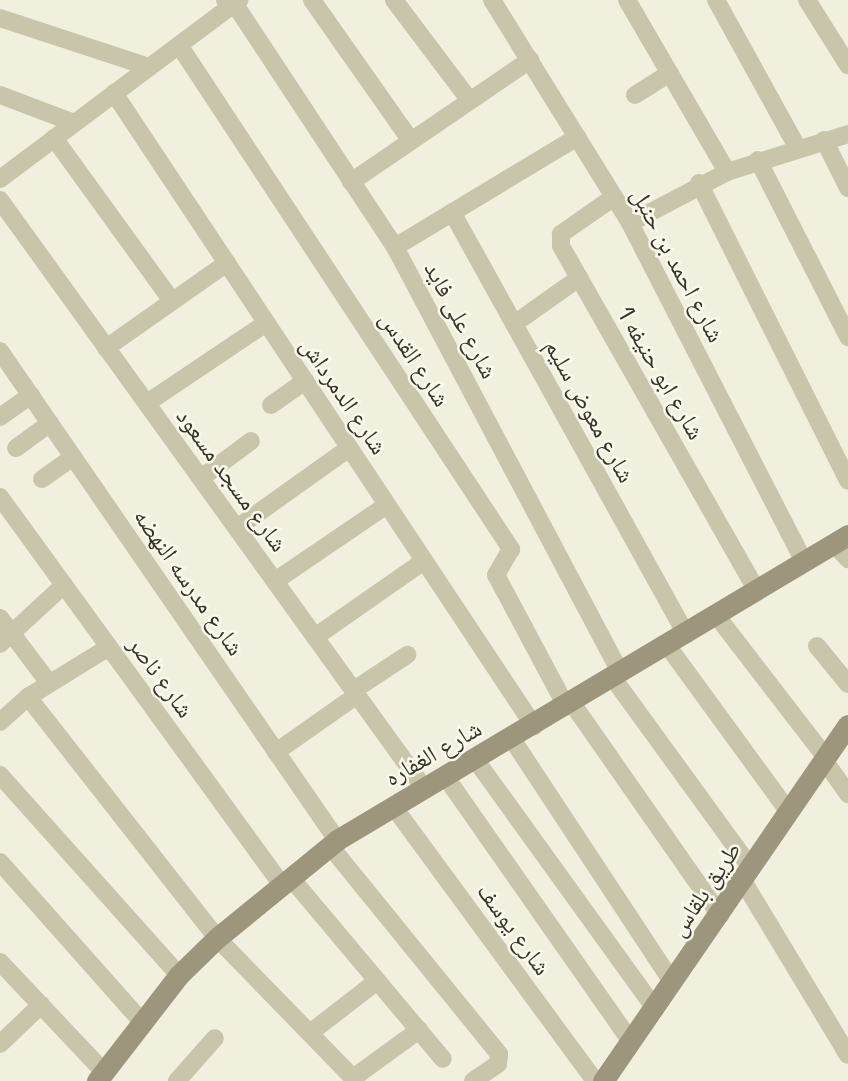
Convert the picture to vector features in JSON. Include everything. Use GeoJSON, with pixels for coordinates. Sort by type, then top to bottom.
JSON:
{"type":"FeatureCollection","features":[{"type":"Feature","properties":{"kind":"street"},"geometry":{"type":"LineString","coordinates":[[312,0],[411,141]]}},
{"type":"Feature","properties":{"kind":"street"},"geometry":{"type":"LineString","coordinates":[[394,0],[470,102]]}},
{"type":"Feature","properties":{"kind":"street","name":"شارع احمد بن حنبل"},"geometry":{"type":"LineString","coordinates":[[492,0],[630,223],[804,562]]}},
{"type":"Feature","properties":{"kind":"street"},"geometry":{"type":"LineString","coordinates":[[627,0],[727,172]]}},
{"type":"Feature","properties":{"kind":"street"},"geometry":{"type":"LineString","coordinates":[[716,0],[797,147]]}},
{"type":"Feature","properties":{"kind":"street"},"geometry":{"type":"LineString","coordinates":[[0,178],[179,45],[233,1]]}},
{"type":"Feature","properties":{"kind":"street","name":"شارع على فايد"},"geometry":{"type":"LineString","coordinates":[[233,1],[395,247],[617,676],[747,874],[848,1055]]}},
{"type":"Feature","properties":{"kind":"street"},"geometry":{"type":"LineString","coordinates":[[810,1],[848,65]]}},
{"type":"Feature","properties":{"kind":"street"},"geometry":{"type":"LineString","coordinates":[[0,18],[149,67]]}},
{"type":"Feature","properties":{"kind":"street","name":"شارع القدس"},"geometry":{"type":"LineString","coordinates":[[179,45],[510,549],[496,575],[569,704]]}},
{"type":"Feature","properties":{"kind":"street"},"geometry":{"type":"LineString","coordinates":[[351,182],[530,60]]}},
{"type":"Feature","properties":{"kind":"street"},"geometry":{"type":"LineString","coordinates":[[635,95],[670,73]]}},
{"type":"Feature","properties":{"kind":"street","name":"شارع الدمرداش"},"geometry":{"type":"LineString","coordinates":[[114,93],[534,726]]}},
{"type":"Feature","properties":{"kind":"street"},"geometry":{"type":"LineString","coordinates":[[0,95],[74,123]]}},
{"type":"Feature","properties":{"kind":"street"},"geometry":{"type":"LineString","coordinates":[[630,223],[699,183],[797,147],[848,134]]}},
{"type":"Feature","properties":{"kind":"street"},"geometry":{"type":"LineString","coordinates":[[395,247],[577,137]]}},
{"type":"Feature","properties":{"kind":"street"},"geometry":{"type":"LineString","coordinates":[[54,138],[172,302]]}},
{"type":"Feature","properties":{"kind":"street"},"geometry":{"type":"LineString","coordinates":[[824,140],[848,188]]}},
{"type":"Feature","properties":{"kind":"street"},"geometry":{"type":"LineString","coordinates":[[758,160],[848,338]]}},
{"type":"Feature","properties":{"kind":"street"},"geometry":{"type":"LineString","coordinates":[[699,183],[848,481]]}},
{"type":"Feature","properties":{"kind":"street","name":"شارع ابو حنيفه 1"},"geometry":{"type":"LineString","coordinates":[[614,197],[561,234],[561,246],[757,591]]}},
{"type":"Feature","properties":{"kind":"street","name":"شارع مسجد مسعود"},"geometry":{"type":"LineString","coordinates":[[0,200],[424,788]]}},
{"type":"Feature","properties":{"kind":"street","name":"شارع معوض سليم"},"geometry":{"type":"LineString","coordinates":[[452,212],[514,324],[677,639],[789,812]]}},
{"type":"Feature","properties":{"kind":"street"},"geometry":{"type":"LineString","coordinates":[[106,348],[227,263]]}},
{"type":"Feature","properties":{"kind":"street"},"geometry":{"type":"LineString","coordinates":[[514,324],[579,278]]}},
{"type":"Feature","properties":{"kind":"street"},"geometry":{"type":"LineString","coordinates":[[147,403],[266,323]]}},
{"type":"Feature","properties":{"kind":"street","name":"شارع مدرسه النهضه"},"geometry":{"type":"LineString","coordinates":[[0,351],[276,752],[334,843],[499,1054],[495,1066],[473,1081]]}},
{"type":"Feature","properties":{"kind":"street"},"geometry":{"type":"LineString","coordinates":[[271,405],[305,381]]}},
{"type":"Feature","properties":{"kind":"street"},"geometry":{"type":"LineString","coordinates":[[0,417],[31,395]]}},
{"type":"Feature","properties":{"kind":"street"},"geometry":{"type":"LineString","coordinates":[[16,448],[50,423]]}},
{"type":"Feature","properties":{"kind":"street"},"geometry":{"type":"LineString","coordinates":[[201,478],[251,441]]}},
{"type":"Feature","properties":{"kind":"street"},"geometry":{"type":"LineString","coordinates":[[237,528],[349,448]]}},
{"type":"Feature","properties":{"kind":"street"},"geometry":{"type":"LineString","coordinates":[[43,479],[73,457]]}},
{"type":"Feature","properties":{"kind":"street","name":"شارع ناصر"},"geometry":{"type":"LineString","coordinates":[[0,497],[286,882],[377,981],[443,1059]]}},
{"type":"Feature","properties":{"kind":"street"},"geometry":{"type":"LineString","coordinates":[[275,581],[387,505]]}},
{"type":"Feature","properties":{"kind":"street","name":"شارع الغفاره"},"geometry":{"type":"LineString","coordinates":[[101,1076],[178,975],[217,938],[334,843],[393,806],[534,726],[804,562],[843,546]]}},
{"type":"Feature","properties":{"kind":"street"},"geometry":{"type":"LineString","coordinates":[[315,637],[424,561]]}},
{"type":"Feature","properties":{"kind":"street"},"geometry":{"type":"LineString","coordinates":[[49,683],[4,631],[64,585]]}},
{"type":"Feature","properties":{"kind":"street"},"geometry":{"type":"LineString","coordinates":[[716,615],[825,759],[848,794]]}},
{"type":"Feature","properties":{"kind":"street"},"geometry":{"type":"LineString","coordinates":[[0,722],[28,697],[109,646]]}},
{"type":"Feature","properties":{"kind":"street"},"geometry":{"type":"LineString","coordinates":[[817,646],[848,684]]}},
{"type":"Feature","properties":{"kind":"street"},"geometry":{"type":"LineString","coordinates":[[276,752],[407,655]]}},
{"type":"Feature","properties":{"kind":"street"},"geometry":{"type":"LineString","coordinates":[[28,697],[217,938],[355,1079],[419,1030]]}},
{"type":"Feature","properties":{"kind":"street"},"geometry":{"type":"LineString","coordinates":[[569,704],[720,915]]}},
{"type":"Feature","properties":{"kind":"street","name":"طريق بلقاس"},"geometry":{"type":"LineString","coordinates":[[603,1081],[720,915],[848,725]]}},
{"type":"Feature","properties":{"kind":"street"},"geometry":{"type":"LineString","coordinates":[[512,739],[673,983]]}},
{"type":"Feature","properties":{"kind":"street"},"geometry":{"type":"LineString","coordinates":[[475,759],[655,1009]]}},
{"type":"Feature","properties":{"kind":"street"},"geometry":{"type":"LineString","coordinates":[[0,775],[178,975]]}},
{"type":"Feature","properties":{"kind":"street"},"geometry":{"type":"LineString","coordinates":[[445,776],[631,1042]]}},
{"type":"Feature","properties":{"kind":"street","name":"شارع يوسف"},"geometry":{"type":"LineString","coordinates":[[393,806],[595,1081]]}},
{"type":"Feature","properties":{"kind":"street"},"geometry":{"type":"LineString","coordinates":[[0,862],[142,1022]]}},
{"type":"Feature","properties":{"kind":"street"},"geometry":{"type":"LineString","coordinates":[[0,962],[41,1005],[101,1076]]}},
{"type":"Feature","properties":{"kind":"street"},"geometry":{"type":"LineString","coordinates":[[310,1033],[377,981]]}},
{"type":"Feature","properties":{"kind":"street"},"geometry":{"type":"LineString","coordinates":[[0,1044],[41,1005]]}},
{"type":"Feature","properties":{"kind":"street"},"geometry":{"type":"LineString","coordinates":[[177,1081],[215,1038]]}}]}
